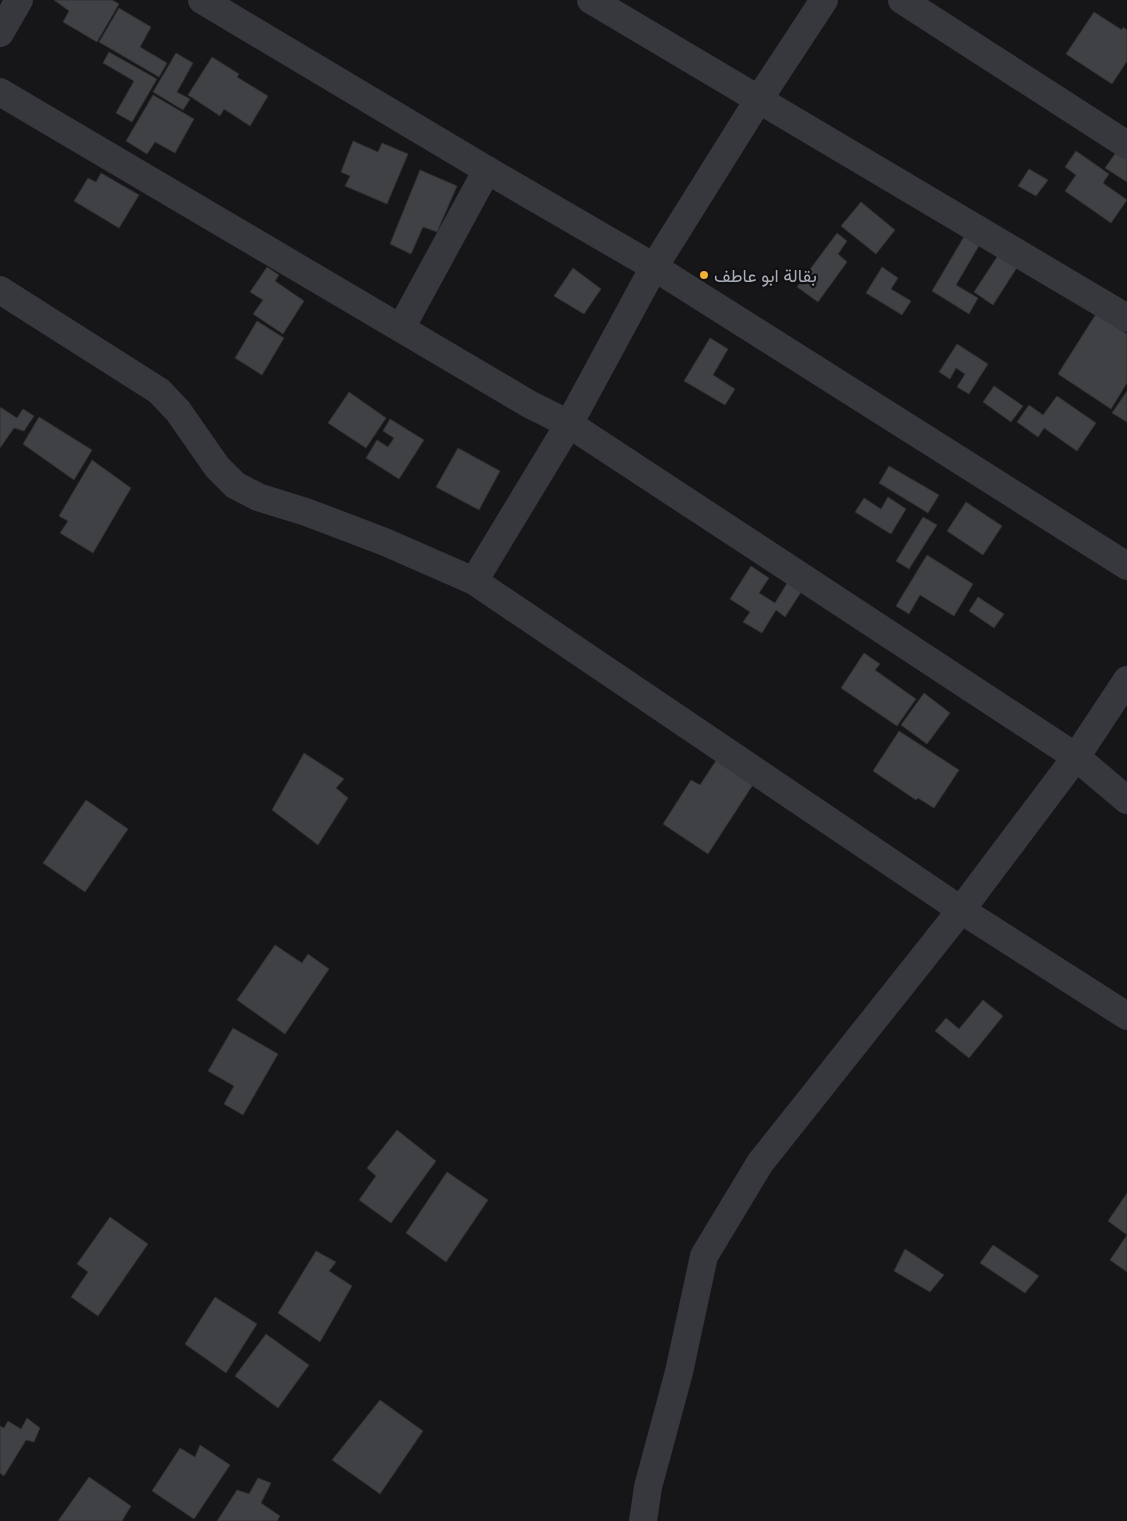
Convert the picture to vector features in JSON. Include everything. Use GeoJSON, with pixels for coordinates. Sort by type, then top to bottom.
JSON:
{"type":"FeatureCollection","features":[{"type":"Feature","properties":{"kind":"street"},"geometry":{"type":"LineString","coordinates":[[0,33],[19,0]]}},
{"type":"Feature","properties":{"kind":"street"},"geometry":{"type":"LineString","coordinates":[[202,0],[654,267],[1127,566]]}},
{"type":"Feature","properties":{"kind":"street"},"geometry":{"type":"LineString","coordinates":[[591,0],[1127,318]]}},
{"type":"Feature","properties":{"kind":"street"},"geometry":{"type":"LineString","coordinates":[[474,581],[569,424],[654,267],[824,0]]}},
{"type":"Feature","properties":{"kind":"street"},"geometry":{"type":"LineString","coordinates":[[902,0],[1127,146]]}},
{"type":"Feature","properties":{"kind":"street"},"geometry":{"type":"LineString","coordinates":[[0,92],[529,404],[569,424],[1076,758],[1127,800]]}},
{"type":"Feature","properties":{"kind":"street"},"geometry":{"type":"LineString","coordinates":[[401,328],[487,170]]}},
{"type":"Feature","properties":{"kind":"street"},"geometry":{"type":"LineString","coordinates":[[0,290],[159,391],[178,410],[217,467],[235,485],[258,497],[306,512],[385,542],[474,581],[961,910],[1127,1016]]}},
{"type":"Feature","properties":{"kind":"street"},"geometry":{"type":"LineString","coordinates":[[643,1521],[648,1487],[679,1372],[704,1256],[760,1163],[961,910],[1076,758],[1127,680]]}},
{"type":"Feature","properties":{"kind":"building"},"geometry":{"type":"Polygon","coordinates":[[[54,0],[112,0],[119,4],[97,42],[63,22],[69,11],[54,0]]]}},
{"type":"Feature","properties":{"kind":"building"},"geometry":{"type":"Polygon","coordinates":[[[119,8],[151,27],[140,47],[167,63],[159,77],[99,42],[119,8]]]}},
{"type":"Feature","properties":{"kind":"building"},"geometry":{"type":"Polygon","coordinates":[[[1094,12],[1122,30],[1123,27],[1127,30],[1127,61],[1112,84],[1066,54],[1094,12]]]}},
{"type":"Feature","properties":{"kind":"building"},"geometry":{"type":"Polygon","coordinates":[[[109,52],[157,79],[132,122],[116,113],[134,81],[103,63],[109,52]]]}},
{"type":"Feature","properties":{"kind":"building"},"geometry":{"type":"Polygon","coordinates":[[[176,53],[193,63],[177,92],[190,99],[183,110],[153,92],[176,53]]]}},
{"type":"Feature","properties":{"kind":"building"},"geometry":{"type":"Polygon","coordinates":[[[212,57],[239,74],[237,77],[268,96],[250,126],[224,109],[220,116],[188,95],[212,57]]]}},
{"type":"Feature","properties":{"kind":"building"},"geometry":{"type":"Polygon","coordinates":[[[153,95],[194,119],[175,153],[155,142],[147,154],[126,141],[153,95]]]}},
{"type":"Feature","properties":{"kind":"building"},"geometry":{"type":"Polygon","coordinates":[[[353,141],[378,152],[382,143],[408,154],[387,204],[345,186],[350,176],[341,172],[353,141]]]}},
{"type":"Feature","properties":{"kind":"building"},"geometry":{"type":"Polygon","coordinates":[[[1076,151],[1109,174],[1103,183],[1127,200],[1111,223],[1065,191],[1076,175],[1065,167],[1076,151]]]}},
{"type":"Feature","properties":{"kind":"building"},"geometry":{"type":"Polygon","coordinates":[[[1117,151],[1127,158],[1127,182],[1105,168],[1117,151]]]}},
{"type":"Feature","properties":{"kind":"building"},"geometry":{"type":"Polygon","coordinates":[[[1029,169],[1048,180],[1036,196],[1018,186],[1029,169]]]}},
{"type":"Feature","properties":{"kind":"building"},"geometry":{"type":"Polygon","coordinates":[[[420,170],[457,186],[437,232],[423,227],[411,254],[390,244],[420,170]]]}},
{"type":"Feature","properties":{"kind":"building"},"geometry":{"type":"Polygon","coordinates":[[[101,173],[139,195],[119,228],[74,201],[88,178],[96,182],[101,173]]]}},
{"type":"Feature","properties":{"kind":"building"},"geometry":{"type":"Polygon","coordinates":[[[861,202],[895,230],[876,254],[841,226],[861,202]]]}},
{"type":"Feature","properties":{"kind":"building"},"geometry":{"type":"Polygon","coordinates":[[[837,233],[847,241],[838,254],[847,262],[818,302],[797,287],[837,233]]]}},
{"type":"Feature","properties":{"kind":"building"},"geometry":{"type":"Polygon","coordinates":[[[965,235],[980,244],[956,285],[978,298],[969,314],[932,291],[965,235]]]}},
{"type":"Feature","properties":{"kind":"building"},"geometry":{"type":"Polygon","coordinates":[[[999,254],[1018,266],[993,305],[974,292],[999,254]]]}},
{"type":"Feature","properties":{"kind":"building"},"geometry":{"type":"Polygon","coordinates":[[[267,267],[279,275],[275,281],[304,301],[283,334],[253,314],[263,300],[250,292],[267,267]]]}},
{"type":"Feature","properties":{"kind":"building"},"geometry":{"type":"Polygon","coordinates":[[[882,267],[898,278],[891,289],[911,301],[902,315],[866,293],[882,267]]]}},
{"type":"Feature","properties":{"kind":"building"},"geometry":{"type":"Polygon","coordinates":[[[573,268],[601,289],[584,314],[554,296],[573,268]]]}},
{"type":"Feature","properties":{"kind":"building"},"geometry":{"type":"Polygon","coordinates":[[[1096,314],[1127,334],[1127,383],[1111,409],[1058,374],[1096,314]]]}},
{"type":"Feature","properties":{"kind":"building"},"geometry":{"type":"Polygon","coordinates":[[[257,321],[284,338],[262,375],[235,358],[257,321]]]}},
{"type":"Feature","properties":{"kind":"building"},"geometry":{"type":"Polygon","coordinates":[[[710,338],[728,349],[713,375],[735,389],[725,405],[684,381],[710,338]]]}},
{"type":"Feature","properties":{"kind":"building"},"geometry":{"type":"Polygon","coordinates":[[[957,344],[988,364],[969,394],[957,387],[965,374],[956,368],[950,379],[939,372],[957,344]]]}},
{"type":"Feature","properties":{"kind":"building"},"geometry":{"type":"Polygon","coordinates":[[[994,386],[1023,406],[1011,422],[983,402],[994,386]]]}},
{"type":"Feature","properties":{"kind":"building"},"geometry":{"type":"Polygon","coordinates":[[[1127,391],[1127,422],[1112,413],[1127,391]]]}},
{"type":"Feature","properties":{"kind":"building"},"geometry":{"type":"Polygon","coordinates":[[[349,392],[386,418],[366,448],[328,423],[349,392]]]}},
{"type":"Feature","properties":{"kind":"building"},"geometry":{"type":"Polygon","coordinates":[[[1057,396],[1096,423],[1077,451],[1044,428],[1038,437],[1017,422],[1029,405],[1043,415],[1057,396]]]}},
{"type":"Feature","properties":{"kind":"building"},"geometry":{"type":"Polygon","coordinates":[[[0,407],[17,418],[23,409],[34,416],[24,431],[14,428],[0,448],[0,407]]]}},
{"type":"Feature","properties":{"kind":"building"},"geometry":{"type":"Polygon","coordinates":[[[39,417],[92,450],[74,480],[23,444],[39,417]]]}},
{"type":"Feature","properties":{"kind":"building"},"geometry":{"type":"Polygon","coordinates":[[[390,419],[424,440],[399,479],[366,458],[377,440],[388,447],[394,438],[383,431],[390,419]]]}},
{"type":"Feature","properties":{"kind":"building"},"geometry":{"type":"Polygon","coordinates":[[[458,448],[500,471],[479,510],[436,487],[458,448]]]}},
{"type":"Feature","properties":{"kind":"building"},"geometry":{"type":"Polygon","coordinates":[[[92,460],[131,488],[93,553],[60,533],[68,521],[59,516],[92,460]]]}},
{"type":"Feature","properties":{"kind":"building"},"geometry":{"type":"Polygon","coordinates":[[[889,466],[939,495],[928,513],[879,483],[889,466]]]}},
{"type":"Feature","properties":{"kind":"building"},"geometry":{"type":"Polygon","coordinates":[[[888,497],[906,509],[891,534],[855,512],[864,498],[881,509],[888,497]]]}},
{"type":"Feature","properties":{"kind":"building"},"geometry":{"type":"Polygon","coordinates":[[[966,502],[1002,526],[983,555],[947,531],[966,502]]]}},
{"type":"Feature","properties":{"kind":"building"},"geometry":{"type":"Polygon","coordinates":[[[923,517],[937,525],[909,569],[896,561],[923,517]]]}},
{"type":"Feature","properties":{"kind":"building"},"geometry":{"type":"Polygon","coordinates":[[[927,555],[973,584],[954,616],[920,595],[909,614],[896,606],[927,555]]]}},
{"type":"Feature","properties":{"kind":"building"},"geometry":{"type":"Polygon","coordinates":[[[751,566],[769,578],[759,593],[775,603],[789,580],[803,589],[785,617],[776,610],[762,633],[743,622],[750,612],[730,599],[751,566]]]}},
{"type":"Feature","properties":{"kind":"building"},"geometry":{"type":"Polygon","coordinates":[[[978,597],[1004,614],[994,628],[969,611],[978,597]]]}},
{"type":"Feature","properties":{"kind":"building"},"geometry":{"type":"Polygon","coordinates":[[[864,653],[880,664],[875,670],[916,699],[897,726],[841,688],[864,653]]]}},
{"type":"Feature","properties":{"kind":"building"},"geometry":{"type":"Polygon","coordinates":[[[924,693],[950,713],[927,744],[901,725],[924,693]]]}},
{"type":"Feature","properties":{"kind":"building"},"geometry":{"type":"Polygon","coordinates":[[[899,731],[959,770],[934,808],[918,798],[916,800],[873,771],[899,731]]]}},
{"type":"Feature","properties":{"kind":"building"},"geometry":{"type":"Polygon","coordinates":[[[304,753],[344,779],[336,788],[348,798],[318,845],[272,810],[304,753]]]}},
{"type":"Feature","properties":{"kind":"building"},"geometry":{"type":"Polygon","coordinates":[[[721,753],[758,777],[708,854],[663,824],[691,780],[700,785],[721,753]]]}},
{"type":"Feature","properties":{"kind":"building"},"geometry":{"type":"Polygon","coordinates":[[[86,800],[128,829],[85,892],[43,863],[86,800]]]}},
{"type":"Feature","properties":{"kind":"building"},"geometry":{"type":"Polygon","coordinates":[[[275,945],[302,963],[308,954],[329,969],[285,1034],[237,1000],[275,945]]]}},
{"type":"Feature","properties":{"kind":"building"},"geometry":{"type":"Polygon","coordinates":[[[983,1000],[1003,1016],[969,1058],[935,1031],[946,1018],[959,1029],[983,1000]]]}},
{"type":"Feature","properties":{"kind":"building"},"geometry":{"type":"Polygon","coordinates":[[[233,1028],[278,1054],[243,1115],[224,1104],[234,1086],[208,1071],[233,1028]]]}},
{"type":"Feature","properties":{"kind":"building"},"geometry":{"type":"Polygon","coordinates":[[[397,1130],[436,1161],[391,1223],[359,1200],[376,1176],[367,1168],[397,1130]]]}},
{"type":"Feature","properties":{"kind":"building"},"geometry":{"type":"Polygon","coordinates":[[[447,1172],[488,1200],[446,1262],[406,1233],[447,1172]]]}},
{"type":"Feature","properties":{"kind":"building"},"geometry":{"type":"Polygon","coordinates":[[[1127,1193],[1127,1235],[1108,1221],[1127,1193]]]}},
{"type":"Feature","properties":{"kind":"building"},"geometry":{"type":"Polygon","coordinates":[[[110,1217],[148,1244],[98,1316],[71,1297],[88,1272],[77,1264],[110,1217]]]}},
{"type":"Feature","properties":{"kind":"building"},"geometry":{"type":"Polygon","coordinates":[[[1127,1235],[1127,1272],[1110,1260],[1127,1235]]]}},
{"type":"Feature","properties":{"kind":"building"},"geometry":{"type":"Polygon","coordinates":[[[993,1245],[1039,1276],[1025,1293],[980,1263],[993,1245]]]}},
{"type":"Feature","properties":{"kind":"building"},"geometry":{"type":"Polygon","coordinates":[[[905,1249],[944,1275],[930,1292],[894,1271],[905,1249]]]}},
{"type":"Feature","properties":{"kind":"building"},"geometry":{"type":"Polygon","coordinates":[[[316,1251],[336,1262],[329,1271],[352,1286],[320,1342],[278,1313],[316,1251]]]}},
{"type":"Feature","properties":{"kind":"building"},"geometry":{"type":"Polygon","coordinates":[[[215,1297],[257,1324],[226,1373],[185,1344],[215,1297]]]}},
{"type":"Feature","properties":{"kind":"building"},"geometry":{"type":"Polygon","coordinates":[[[266,1334],[309,1365],[278,1408],[235,1376],[266,1334]]]}},
{"type":"Feature","properties":{"kind":"building"},"geometry":{"type":"Polygon","coordinates":[[[380,1400],[423,1431],[380,1494],[332,1460],[380,1400]]]}},
{"type":"Feature","properties":{"kind":"building"},"geometry":{"type":"Polygon","coordinates":[[[27,1418],[40,1428],[34,1442],[26,1440],[4,1476],[0,1473],[0,1426],[4,1428],[8,1421],[21,1429],[27,1418]]]}},
{"type":"Feature","properties":{"kind":"building"},"geometry":{"type":"Polygon","coordinates":[[[200,1445],[230,1465],[194,1519],[152,1491],[180,1448],[195,1457],[200,1445]]]}},
{"type":"Feature","properties":{"kind":"building"},"geometry":{"type":"Polygon","coordinates":[[[89,1477],[131,1506],[122,1521],[58,1521],[89,1477]]]}},
{"type":"Feature","properties":{"kind":"building"},"geometry":{"type":"Polygon","coordinates":[[[258,1478],[271,1483],[261,1503],[280,1516],[277,1521],[217,1521],[237,1490],[249,1494],[258,1478]]]}},
{"type":"Feature","properties":{"kind":"place","name":"بقالة ابو عاطف"},"geometry":{"type":"Point","coordinates":[704,275]}}]}
